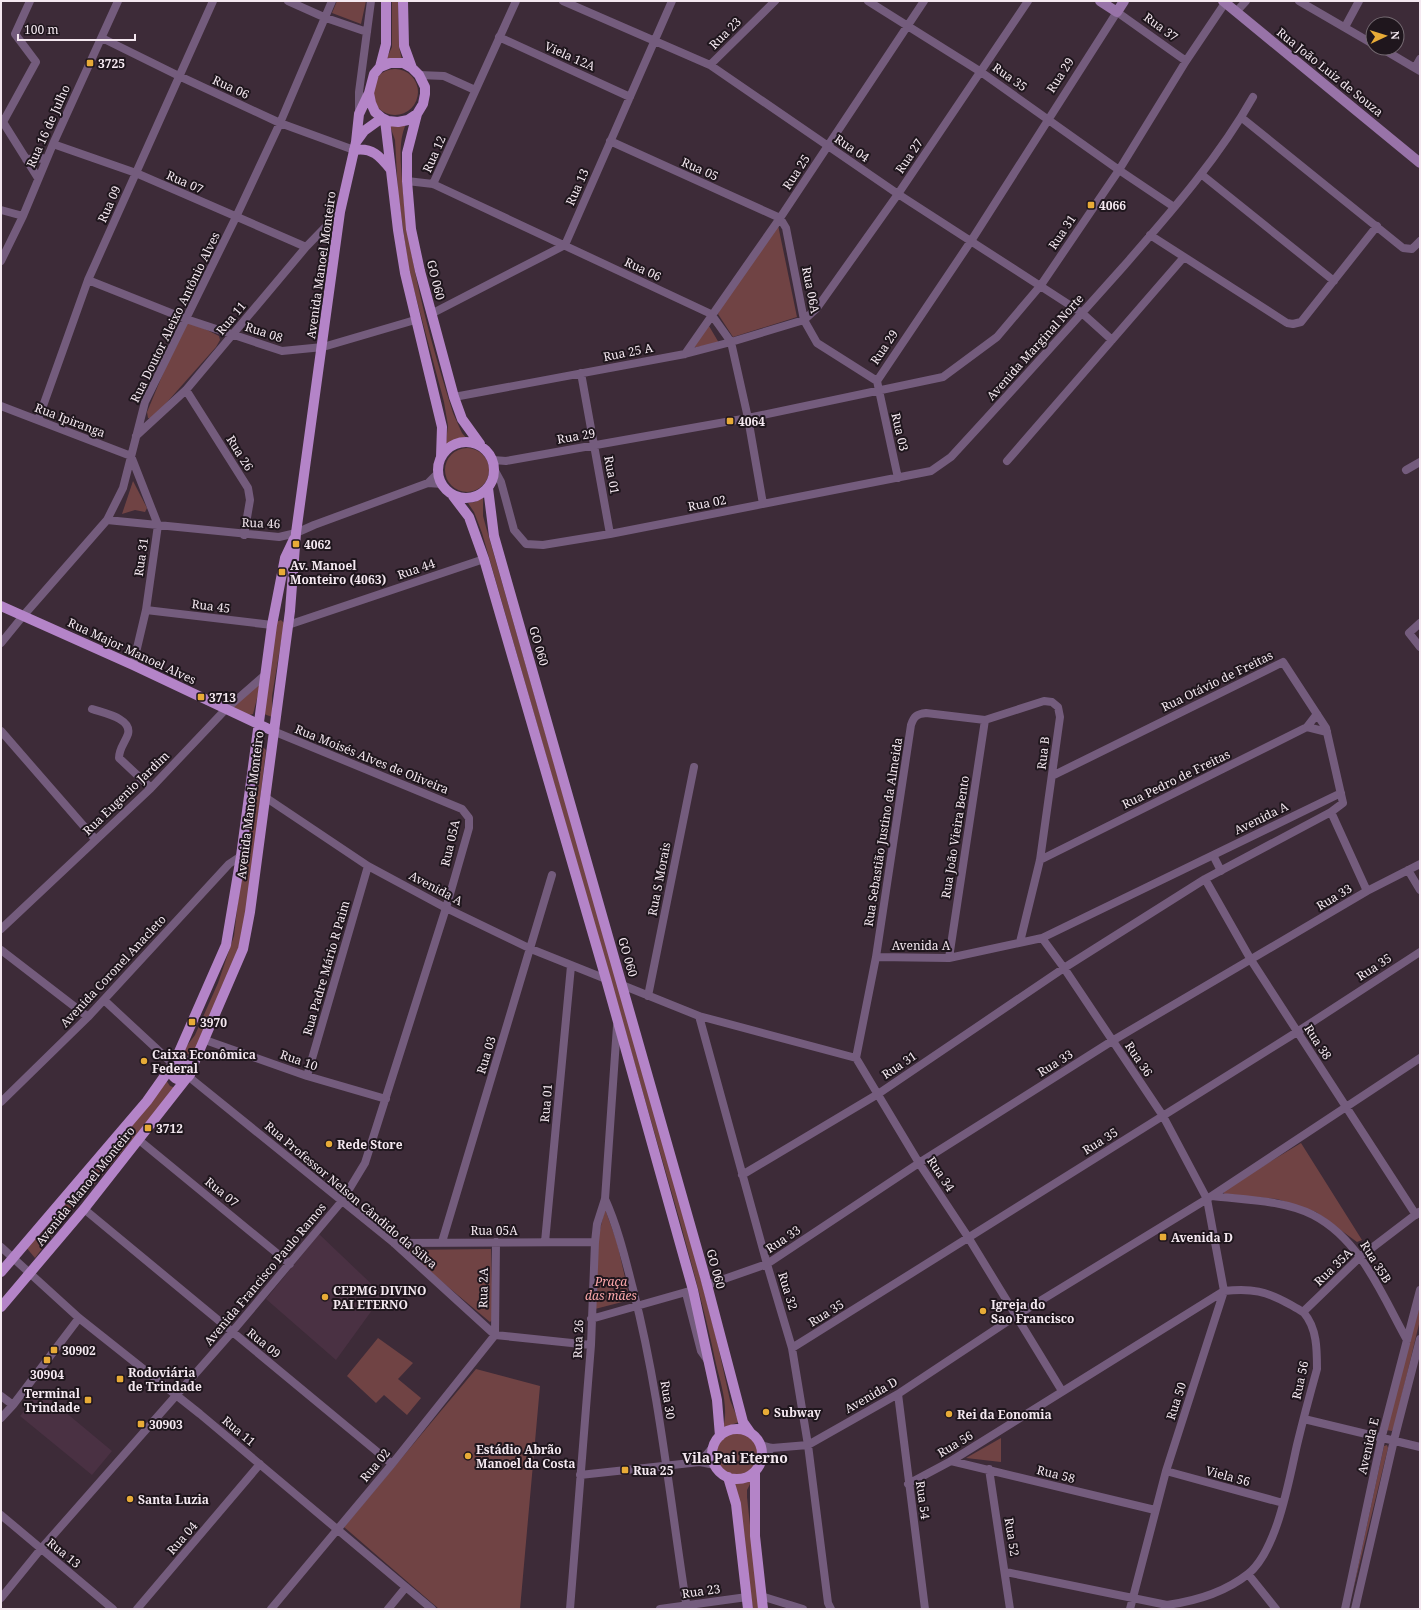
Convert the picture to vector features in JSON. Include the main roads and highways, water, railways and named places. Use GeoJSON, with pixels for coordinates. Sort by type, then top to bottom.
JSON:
{"type":"FeatureCollection","features":[{"type":"Feature","properties":{"kind":"main road"},"geometry":{"type":"LineString","coordinates":[[386,1],[386,44],[380,67],[374,74],[369,93],[375,112],[383,119],[398,122],[408,120],[417,114],[423,104],[425,94],[425,87],[404,46],[403,1]]}},
{"type":"Feature","properties":{"kind":"main road"},"geometry":{"type":"LineString","coordinates":[[380,67],[390,63],[396,63],[403,64],[416,71]]}},
{"type":"Feature","properties":{"kind":"main road","name":"Avenida Manoel Monteiro"},"geometry":{"type":"LineString","coordinates":[[1,1307],[84,1210],[188,1076],[205,1040],[243,949],[250,912],[290,611],[296,533],[323,347],[340,212],[355,146],[359,114],[369,93]]}},
{"type":"Feature","properties":{"kind":"main road","name":"GO 060"},"geometry":{"type":"LineString","coordinates":[[417,114],[406,153],[412,230],[431,314],[454,397],[462,420],[480,444]]}},
{"type":"Feature","properties":{"kind":"main road"},"geometry":{"type":"LineString","coordinates":[[383,119],[364,131],[355,146],[372,151],[380,156],[391,170]]}},
{"type":"Feature","properties":{"kind":"main road"},"geometry":{"type":"LineString","coordinates":[[383,119],[398,230],[415,320],[442,427],[441,457],[438,473],[442,484],[469,517],[484,559],[606,979],[690,1291],[709,1362],[717,1400],[720,1436]]}},
{"type":"Feature","properties":{"kind":"main road"},"geometry":{"type":"LineString","coordinates":[[441,457],[445,451],[453,445],[461,442],[471,442],[480,444],[486,449],[494,466],[494,484],[479,496],[470,498],[453,496]]}},
{"type":"Feature","properties":{"kind":"main road","name":"GO 060"},"geometry":{"type":"LineString","coordinates":[[494,484],[494,536],[707,1285],[743,1422],[750,1432]]}},
{"type":"Feature","properties":{"kind":"main road","name":"Avenida Manoel Monteiro"},"geometry":{"type":"LineString","coordinates":[[1,1272],[148,1101],[173,1064],[226,945],[241,856],[257,725],[266,674],[272,625],[285,558],[296,533]]}},
{"type":"Feature","properties":{"kind":"main road","name":"Rua Major Manoel Alves"},"geometry":{"type":"LineString","coordinates":[[1,606],[133,665],[257,725],[273,731]]}},
{"type":"Feature","properties":{"kind":"main road"},"geometry":{"type":"LineString","coordinates":[[275,609],[290,611]]}},
{"type":"Feature","properties":{"kind":"main road"},"geometry":{"type":"LineString","coordinates":[[186,1061],[188,1076],[178,1080],[174,1078],[170,1071],[173,1064],[186,1061]]}},
{"type":"Feature","properties":{"kind":"main road"},"geometry":{"type":"LineString","coordinates":[[734,1429],[750,1432],[761,1444],[761,1462],[755,1472],[742,1479],[728,1477],[720,1472],[715,1465],[712,1453],[713,1447],[720,1436],[734,1429]]}},
{"type":"Feature","properties":{"kind":"main road"},"geometry":{"type":"LineString","coordinates":[[755,1472],[755,1536],[763,1609]]}},
{"type":"Feature","properties":{"kind":"main road"},"geometry":{"type":"LineString","coordinates":[[728,1477],[736,1504],[748,1609]]}},
{"type":"Feature","properties":{"kind":"place","name":"3725"},"geometry":{"type":"Point","coordinates":[90,63]}},
{"type":"Feature","properties":{"kind":"place","name":"4066"},"geometry":{"type":"Point","coordinates":[1091,205]}},
{"type":"Feature","properties":{"kind":"place","name":"4064"},"geometry":{"type":"Point","coordinates":[730,421]}},
{"type":"Feature","properties":{"kind":"place","name":"4062"},"geometry":{"type":"Point","coordinates":[296,544]}},
{"type":"Feature","properties":{"kind":"place","name":"Av. Manoel Monteiro (4063)"},"geometry":{"type":"Point","coordinates":[282,572]}},
{"type":"Feature","properties":{"kind":"place","name":"3713"},"geometry":{"type":"Point","coordinates":[201,697]}},
{"type":"Feature","properties":{"kind":"place","name":"3970"},"geometry":{"type":"Point","coordinates":[192,1022]}},
{"type":"Feature","properties":{"kind":"place","name":"Caixa Econômica Federal"},"geometry":{"type":"Point","coordinates":[144,1061]}},
{"type":"Feature","properties":{"kind":"place","name":"3712"},"geometry":{"type":"Point","coordinates":[148,1128]}},
{"type":"Feature","properties":{"kind":"place","name":"Rede Store"},"geometry":{"type":"Point","coordinates":[329,1144]}},
{"type":"Feature","properties":{"kind":"place","name":"Avenida D"},"geometry":{"type":"Point","coordinates":[1163,1237]}},
{"type":"Feature","properties":{"kind":"place","name":"CEPMG DIVINO PAI ETERNO"},"geometry":{"type":"Point","coordinates":[325,1297]}},
{"type":"Feature","properties":{"kind":"place","name":"Igreja do Sao Francisco"},"geometry":{"type":"Point","coordinates":[983,1311]}},
{"type":"Feature","properties":{"kind":"place","name":"30902"},"geometry":{"type":"Point","coordinates":[54,1350]}},
{"type":"Feature","properties":{"kind":"place","name":"30904"},"geometry":{"type":"Point","coordinates":[47,1360]}},
{"type":"Feature","properties":{"kind":"place","name":"Rodoviária de Trindade"},"geometry":{"type":"Point","coordinates":[120,1379]}},
{"type":"Feature","properties":{"kind":"place","name":"Terminal Trindade"},"geometry":{"type":"Point","coordinates":[88,1400]}},
{"type":"Feature","properties":{"kind":"place","name":"Subway"},"geometry":{"type":"Point","coordinates":[766,1412]}},
{"type":"Feature","properties":{"kind":"place","name":"Rei da Eonomia"},"geometry":{"type":"Point","coordinates":[949,1414]}},
{"type":"Feature","properties":{"kind":"place","name":"30903"},"geometry":{"type":"Point","coordinates":[141,1424]}},
{"type":"Feature","properties":{"kind":"place","name":"Estádio Abrão Manoel da Costa"},"geometry":{"type":"Point","coordinates":[468,1456]}},
{"type":"Feature","properties":{"kind":"place","name":"Rua 25"},"geometry":{"type":"Point","coordinates":[625,1470]}},
{"type":"Feature","properties":{"kind":"place","name":"Santa Luzia"},"geometry":{"type":"Point","coordinates":[130,1499]}},
{"type":"Feature","properties":{"kind":"district","name":"Vila Pai Eterno"},"geometry":{"type":"Point","coordinates":[735,1457]}},
{"type":"Feature","properties":{"kind":"park label","name":"Praça das mães"},"geometry":{"type":"Point","coordinates":[611,1288]}}]}
